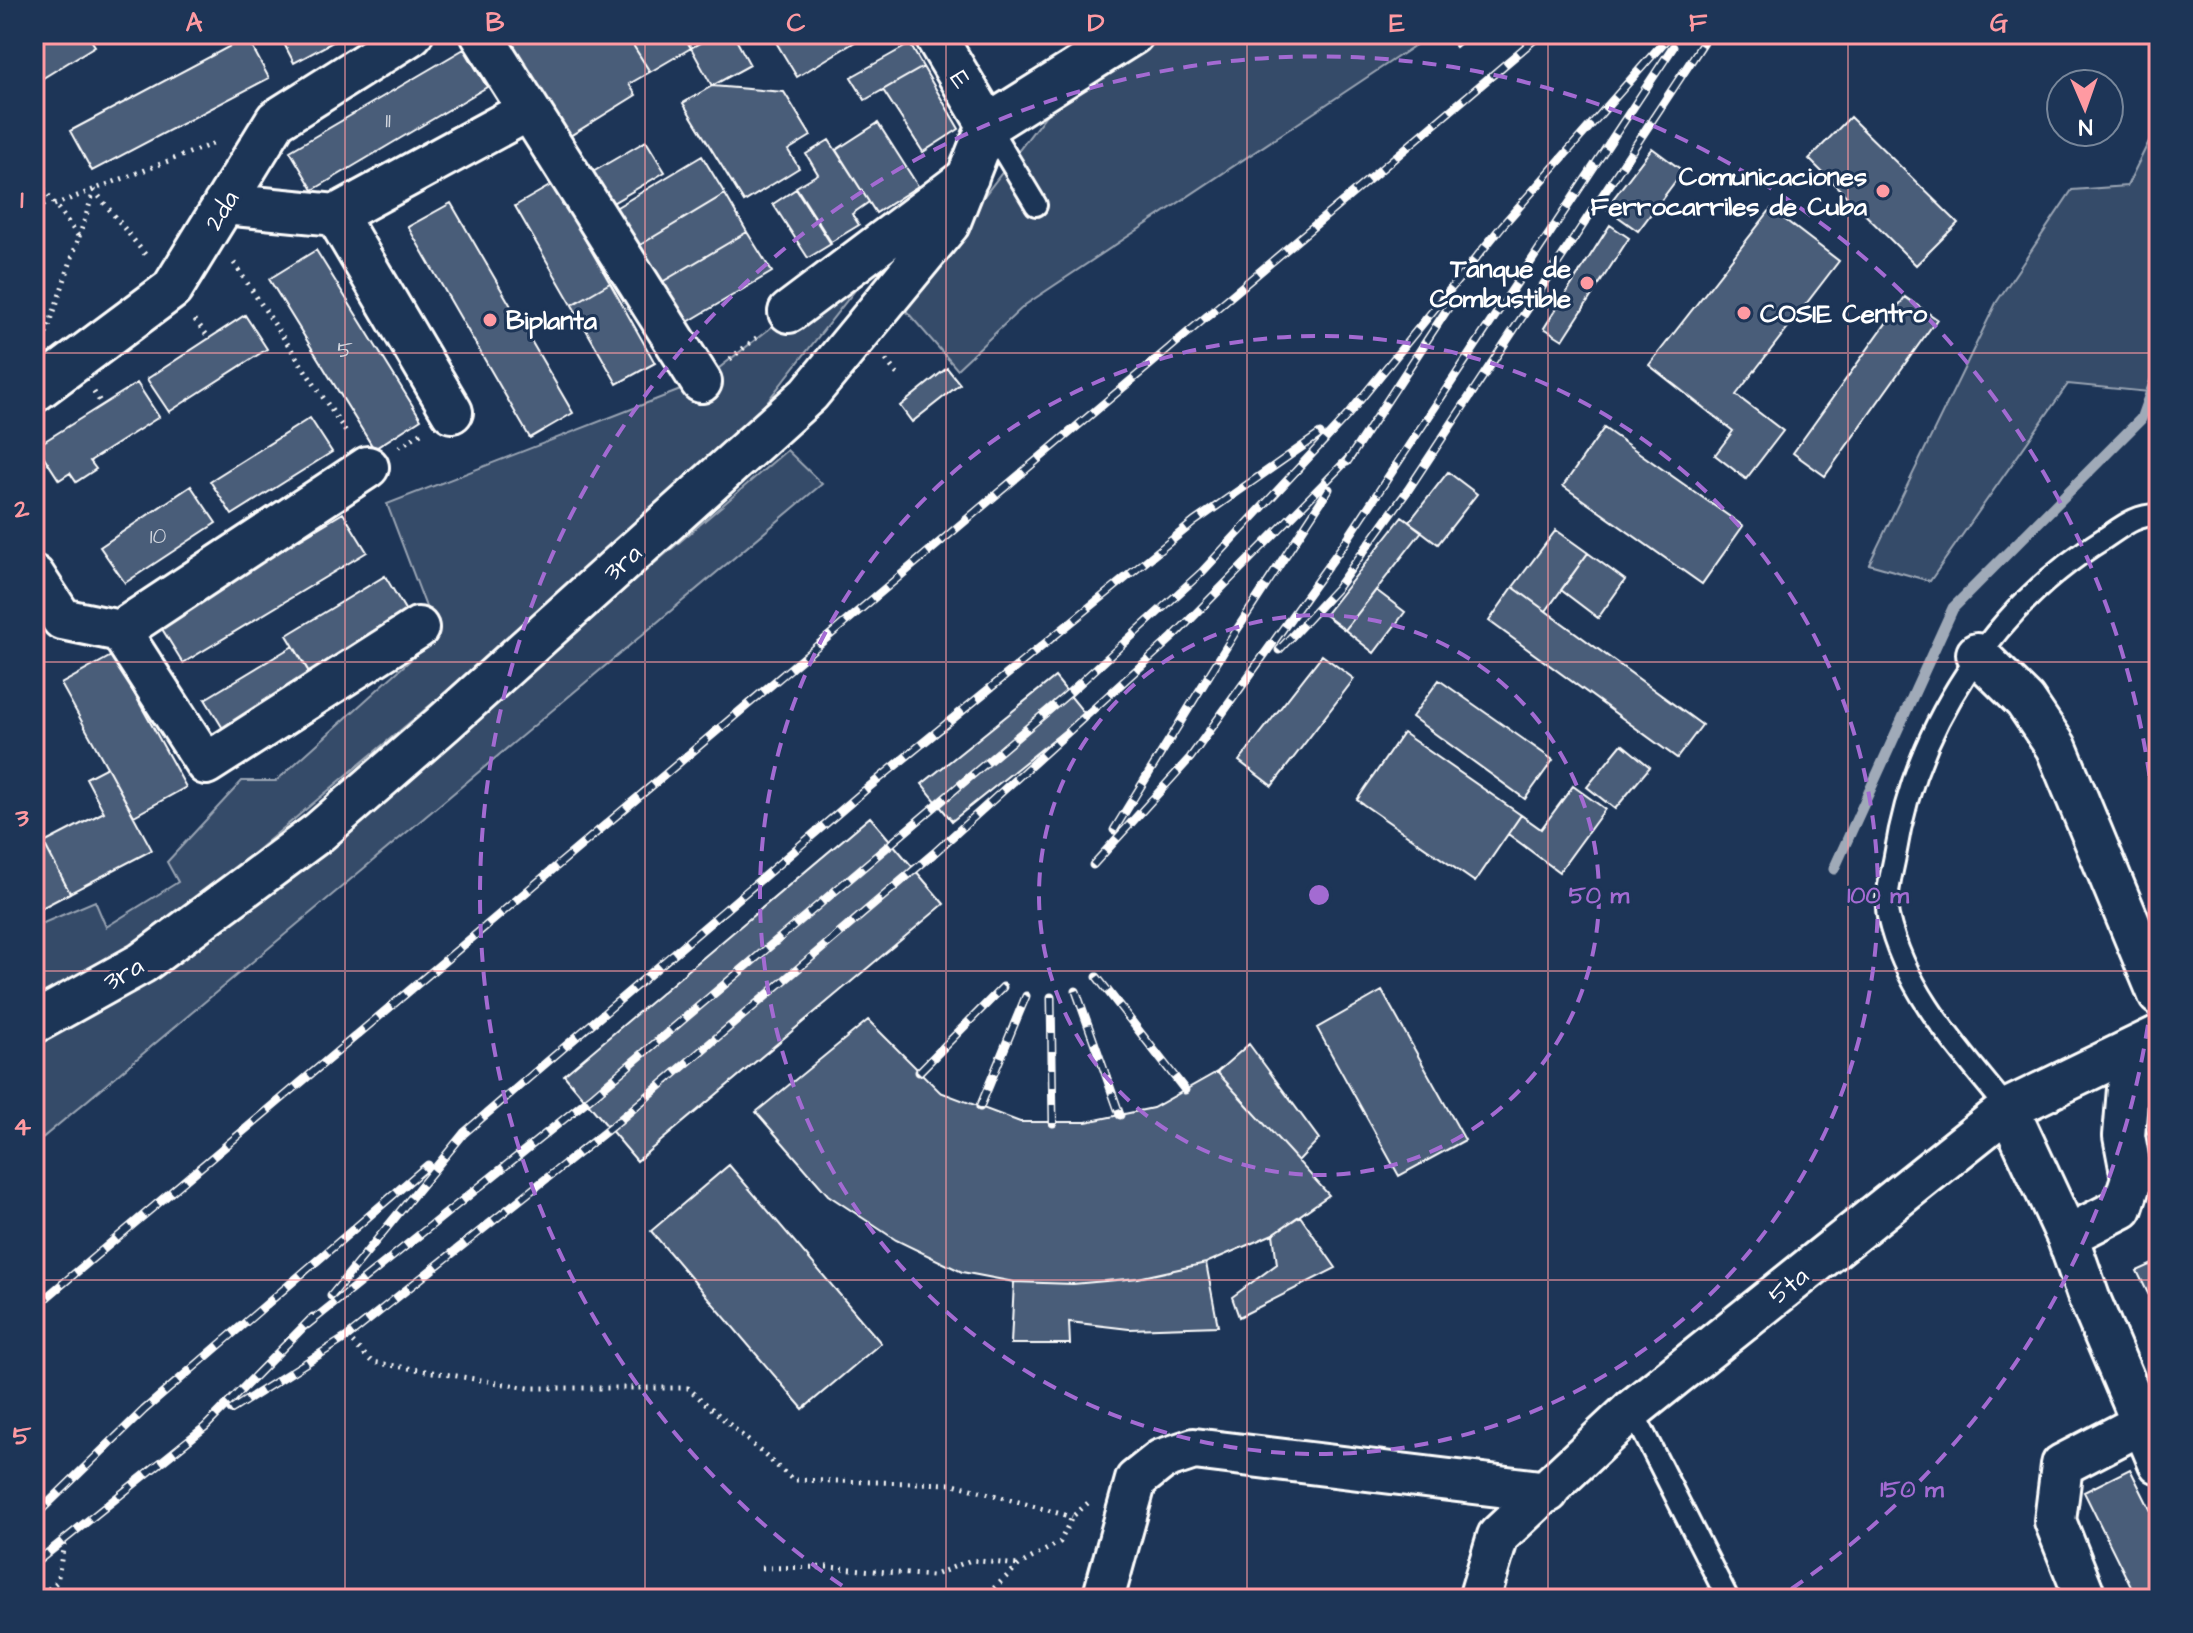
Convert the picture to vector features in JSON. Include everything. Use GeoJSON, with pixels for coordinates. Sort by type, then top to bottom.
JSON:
{"type":"FeatureCollection","features":[{"type":"Feature","properties":{"kind":"street","name":"2da"},"geometry":{"type":"LineString","coordinates":[[34,392],[172,289],[276,120],[412,34]]}},
{"type":"Feature","properties":{"kind":"street"},"geometry":{"type":"LineString","coordinates":[[481,34],[701,382]]}},
{"type":"Feature","properties":{"kind":"street","name":"E"},"geometry":{"type":"LineString","coordinates":[[934,34],[988,125]]}},
{"type":"Feature","properties":{"kind":"street"},"geometry":{"type":"LineString","coordinates":[[988,125],[1133,34]]}},
{"type":"Feature","properties":{"kind":"street"},"geometry":{"type":"LineString","coordinates":[[224,204],[336,215],[529,110]]}},
{"type":"Feature","properties":{"kind":"street","name":"3ra"},"geometry":{"type":"LineString","coordinates":[[34,1023],[142,963],[319,832],[797,404],[949,224],[988,125]]}},
{"type":"Feature","properties":{"kind":"street"},"geometry":{"type":"LineString","coordinates":[[789,312],[968,177]]}},
{"type":"Feature","properties":{"kind":"street"},"geometry":{"type":"LineString","coordinates":[[336,215],[452,412]]}},
{"type":"Feature","properties":{"kind":"street"},"geometry":{"type":"LineString","coordinates":[[34,576],[62,619],[120,631],[368,467]]}},
{"type":"Feature","properties":{"kind":"street"},"geometry":{"type":"LineString","coordinates":[[120,631],[206,764],[418,628]]}},
{"type":"Feature","properties":{"kind":"street"},"geometry":{"type":"LineString","coordinates":[[1977,654],[2025,701],[2056,747],[2159,995]]}},
{"type":"Feature","properties":{"kind":"street","name":"5ta"},"geometry":{"type":"LineString","coordinates":[[1479,1599],[1498,1536],[1632,1410],[2008,1109],[2159,1036]]}},
{"type":"Feature","properties":{"kind":"street"},"geometry":{"type":"LineString","coordinates":[[2067,1236],[2122,1208],[2132,1178],[2124,1136],[2128,1089],[2159,1048]]}},
{"type":"Feature","properties":{"kind":"street"},"geometry":{"type":"LineString","coordinates":[[2008,1109],[2067,1236],[2089,1298],[2150,1420],[2159,1463]]}},
{"type":"Feature","properties":{"kind":"street"},"geometry":{"type":"LineString","coordinates":[[2086,1599],[2055,1521],[2062,1465],[2150,1420]]}},
{"type":"Feature","properties":{"kind":"street"},"geometry":{"type":"LineString","coordinates":[[1103,1599],[1136,1480],[1161,1460],[1194,1449],[1548,1492]]}},
{"type":"Feature","properties":{"kind":"lane"},"geometry":{"type":"LineString","coordinates":[[988,125],[1036,205]]}},
{"type":"Feature","properties":{"kind":"lane"},"geometry":{"type":"LineString","coordinates":[[2008,1109],[1938,1023],[1905,970],[1887,912],[1902,812],[1937,730],[1977,654],[2032,594],[2087,548],[2143,514],[2159,515]]}},
{"type":"Feature","properties":{"kind":"lane"},"geometry":{"type":"LineString","coordinates":[[1632,1410],[1728,1599]]}},
{"type":"Feature","properties":{"kind":"path"},"geometry":{"type":"LineString","coordinates":[[54,205],[220,141]]}},
{"type":"Feature","properties":{"kind":"path"},"geometry":{"type":"LineString","coordinates":[[34,176],[79,237]]}},
{"type":"Feature","properties":{"kind":"path"},"geometry":{"type":"LineString","coordinates":[[44,340],[94,190]]}},
{"type":"Feature","properties":{"kind":"path"},"geometry":{"type":"LineString","coordinates":[[94,190],[172,289]]}},
{"type":"Feature","properties":{"kind":"path"},"geometry":{"type":"LineString","coordinates":[[231,258],[368,467],[452,412]]}},
{"type":"Feature","properties":{"kind":"path"},"geometry":{"type":"LineString","coordinates":[[701,382],[789,312]]}},
{"type":"Feature","properties":{"kind":"path"},"geometry":{"type":"LineString","coordinates":[[347,1337],[372,1362],[529,1388],[688,1388],[793,1480],[954,1484],[1072,1517]]}},
{"type":"Feature","properties":{"kind":"path"},"geometry":{"type":"LineString","coordinates":[[982,1599],[1019,1565],[1060,1542],[1072,1517],[1113,1481],[1136,1480]]}},
{"type":"Feature","properties":{"kind":"path"},"geometry":{"type":"LineString","coordinates":[[36,1599],[57,1582],[65,1539]]}},
{"type":"Feature","properties":{"kind":"path"},"geometry":{"type":"LineString","coordinates":[[762,1568],[829,1567],[932,1576],[971,1560],[1019,1565]]}},
{"type":"Feature","properties":{"kind":"shaded area"},"geometry":{"type":"Polygon","coordinates":[[[1166,34],[1432,34],[1025,305],[957,369],[901,305],[1052,107],[1166,34]]]}},
{"type":"Feature","properties":{"kind":"shaded area"},"geometry":{"type":"Polygon","coordinates":[[[2159,121],[2159,393],[2068,384],[1930,581],[1869,564],[1996,303],[2072,190],[2127,186],[2159,121]]]}},
{"type":"Feature","properties":{"kind":"shaded area"},"geometry":{"type":"Polygon","coordinates":[[[912,218],[762,408],[613,552],[144,945],[34,1005],[34,927],[95,901],[106,927],[178,882],[167,862],[242,781],[276,781],[437,636],[387,504],[701,382],[912,218]]]}},
{"type":"Feature","properties":{"kind":"shaded area"},"geometry":{"type":"Polygon","coordinates":[[[787,450],[822,484],[34,1145],[34,1043],[123,996],[270,893],[787,450]]]}},
{"type":"Feature","properties":{"kind":"building"},"geometry":{"type":"Polygon","coordinates":[[[34,34],[87,34],[95,46],[35,83],[34,34]]]}},
{"type":"Feature","properties":{"kind":"building"},"geometry":{"type":"Polygon","coordinates":[[[279,34],[345,34],[346,35],[294,63],[279,34]]]}},
{"type":"Feature","properties":{"kind":"building"},"geometry":{"type":"Polygon","coordinates":[[[500,34],[626,34],[650,72],[629,84],[636,95],[565,139],[500,34]]]}},
{"type":"Feature","properties":{"kind":"building"},"geometry":{"type":"Polygon","coordinates":[[[626,34],[682,34],[691,48],[650,72],[626,34]]]}},
{"type":"Feature","properties":{"kind":"building"},"geometry":{"type":"Polygon","coordinates":[[[716,34],[733,34],[750,65],[712,86],[691,48],[716,34]]]}},
{"type":"Feature","properties":{"kind":"building"},"geometry":{"type":"Polygon","coordinates":[[[771,34],[868,34],[797,77],[771,34]]]}},
{"type":"Feature","properties":{"kind":"building"},"geometry":{"type":"Polygon","coordinates":[[[1445,34],[1472,34],[1456,47],[1445,34]]]}},
{"type":"Feature","properties":{"kind":"building"},"geometry":{"type":"Polygon","coordinates":[[[247,37],[269,78],[92,171],[70,131],[247,37]]]}},
{"type":"Feature","properties":{"kind":"building"},"geometry":{"type":"Polygon","coordinates":[[[910,44],[923,67],[865,100],[851,77],[910,44]]]}},
{"type":"Feature","properties":{"kind":"building"},"geometry":{"type":"Polygon","coordinates":[[[464,49],[487,87],[313,190],[290,151],[464,49]]]}},
{"type":"Feature","properties":{"kind":"building"},"geometry":{"type":"Polygon","coordinates":[[[923,67],[959,129],[923,152],[883,90],[923,67]]]}},
{"type":"Feature","properties":{"kind":"building"},"geometry":{"type":"Polygon","coordinates":[[[712,86],[784,92],[811,136],[788,150],[799,168],[744,202],[683,103],[712,86]]]}},
{"type":"Feature","properties":{"kind":"building","name":"Comunicaciones Ferrocarriles de Cuba"},"geometry":{"type":"Polygon","coordinates":[[[1850,117],[1958,223],[1916,265],[1809,159],[1850,117]]]}},
{"type":"Feature","properties":{"kind":"building"},"geometry":{"type":"Polygon","coordinates":[[[878,123],[918,186],[876,213],[836,150],[878,123]]]}},
{"type":"Feature","properties":{"kind":"building"},"geometry":{"type":"Polygon","coordinates":[[[829,140],[869,202],[852,214],[859,225],[831,242],[796,187],[818,174],[806,154],[829,140]]]}},
{"type":"Feature","properties":{"kind":"building"},"geometry":{"type":"Polygon","coordinates":[[[646,141],[665,172],[609,205],[591,173],[646,141]]]}},
{"type":"Feature","properties":{"kind":"building"},"geometry":{"type":"Polygon","coordinates":[[[1652,148],[1683,171],[1638,231],[1606,208],[1652,148]]]}},
{"type":"Feature","properties":{"kind":"building"},"geometry":{"type":"Polygon","coordinates":[[[702,156],[725,194],[635,248],[612,210],[702,156]]]}},
{"type":"Feature","properties":{"kind":"building","name":"Biplanta"},"geometry":{"type":"Polygon","coordinates":[[[553,184],[610,283],[572,305],[515,206],[553,184]]]}},
{"type":"Feature","properties":{"kind":"building"},"geometry":{"type":"Polygon","coordinates":[[[34,188],[45,206],[34,213],[34,188]]]}},
{"type":"Feature","properties":{"kind":"building"},"geometry":{"type":"Polygon","coordinates":[[[796,189],[831,244],[808,258],[773,204],[796,189]]]}},
{"type":"Feature","properties":{"kind":"building"},"geometry":{"type":"Polygon","coordinates":[[[725,194],[747,232],[657,285],[635,248],[725,194]]]}},
{"type":"Feature","properties":{"kind":"building","name":"Biplanta"},"geometry":{"type":"Polygon","coordinates":[[[451,203],[573,413],[530,438],[408,227],[451,203]]]}},
{"type":"Feature","properties":{"kind":"building","name":"COSIE Centro"},"geometry":{"type":"Polygon","coordinates":[[[1771,209],[1839,261],[1736,395],[1783,431],[1746,479],[1715,455],[1733,431],[1649,365],[1771,209]]]}},
{"type":"Feature","properties":{"kind":"building","name":"Tanque de Combustible"},"geometry":{"type":"Polygon","coordinates":[[[1610,225],[1629,238],[1563,340],[1544,328],[1610,225]]]}},
{"type":"Feature","properties":{"kind":"building"},"geometry":{"type":"Polygon","coordinates":[[[747,232],[772,272],[681,326],[657,285],[747,232]]]}},
{"type":"Feature","properties":{"kind":"building"},"geometry":{"type":"Polygon","coordinates":[[[316,250],[421,419],[374,449],[269,279],[316,250]]]}},
{"type":"Feature","properties":{"kind":"building","name":"Biplanta"},"geometry":{"type":"Polygon","coordinates":[[[610,283],[655,363],[617,384],[572,305],[610,283]]]}},
{"type":"Feature","properties":{"kind":"building"},"geometry":{"type":"Polygon","coordinates":[[[1905,297],[1937,319],[1825,476],[1793,453],[1905,297]]]}},
{"type":"Feature","properties":{"kind":"building"},"geometry":{"type":"Polygon","coordinates":[[[245,315],[267,349],[169,412],[147,379],[245,315]]]}},
{"type":"Feature","properties":{"kind":"building"},"geometry":{"type":"Polygon","coordinates":[[[947,368],[960,384],[912,422],[900,406],[947,368]]]}},
{"type":"Feature","properties":{"kind":"building"},"geometry":{"type":"Polygon","coordinates":[[[137,383],[159,417],[90,461],[96,469],[76,482],[70,473],[59,480],[37,446],[137,383]]]}},
{"type":"Feature","properties":{"kind":"building"},"geometry":{"type":"Polygon","coordinates":[[[310,418],[332,452],[232,515],[210,481],[310,418]]]}},
{"type":"Feature","properties":{"kind":"building"},"geometry":{"type":"Polygon","coordinates":[[[1604,428],[1743,526],[1702,584],[1563,486],[1604,428]]]}},
{"type":"Feature","properties":{"kind":"building"},"geometry":{"type":"Polygon","coordinates":[[[1448,472],[1477,494],[1438,544],[1409,522],[1448,472]]]}},
{"type":"Feature","properties":{"kind":"building"},"geometry":{"type":"Polygon","coordinates":[[[191,486],[216,523],[125,583],[100,547],[191,486]]]}},
{"type":"Feature","properties":{"kind":"building"},"geometry":{"type":"Polygon","coordinates":[[[343,513],[367,552],[183,663],[159,624],[343,513]]]}},
{"type":"Feature","properties":{"kind":"building"},"geometry":{"type":"Polygon","coordinates":[[[1402,517],[1422,531],[1345,630],[1325,615],[1402,517]]]}},
{"type":"Feature","properties":{"kind":"building"},"geometry":{"type":"Polygon","coordinates":[[[1556,530],[1588,553],[1546,611],[1513,587],[1556,530]]]}},
{"type":"Feature","properties":{"kind":"building"},"geometry":{"type":"Polygon","coordinates":[[[1588,553],[1625,580],[1598,618],[1561,590],[1588,553]]]}},
{"type":"Feature","properties":{"kind":"building"},"geometry":{"type":"Polygon","coordinates":[[[385,576],[410,618],[312,677],[287,635],[385,576]]]}},
{"type":"Feature","properties":{"kind":"building"},"geometry":{"type":"Polygon","coordinates":[[[1513,587],[1702,725],[1677,758],[1489,621],[1513,587]]]}},
{"type":"Feature","properties":{"kind":"building"},"geometry":{"type":"Polygon","coordinates":[[[1376,590],[1405,612],[1374,653],[1345,630],[1376,590]]]}},
{"type":"Feature","properties":{"kind":"building"},"geometry":{"type":"Polygon","coordinates":[[[293,646],[318,687],[230,740],[205,699],[293,646]]]}},
{"type":"Feature","properties":{"kind":"building"},"geometry":{"type":"Polygon","coordinates":[[[113,655],[186,787],[134,816],[61,684],[113,655]]]}},
{"type":"Feature","properties":{"kind":"building"},"geometry":{"type":"Polygon","coordinates":[[[1322,655],[1354,679],[1272,786],[1239,761],[1322,655]]]}},
{"type":"Feature","properties":{"kind":"building"},"geometry":{"type":"Polygon","coordinates":[[[1055,677],[1085,714],[952,821],[922,784],[1055,677]]]}},
{"type":"Feature","properties":{"kind":"building"},"geometry":{"type":"Polygon","coordinates":[[[1439,680],[1553,760],[1525,799],[1412,717],[1439,680]]]}},
{"type":"Feature","properties":{"kind":"building"},"geometry":{"type":"Polygon","coordinates":[[[1403,733],[1521,815],[1475,882],[1357,800],[1403,733]]]}},
{"type":"Feature","properties":{"kind":"building"},"geometry":{"type":"Polygon","coordinates":[[[1622,744],[1650,767],[1615,809],[1587,787],[1622,744]]]}},
{"type":"Feature","properties":{"kind":"building"},"geometry":{"type":"Polygon","coordinates":[[[107,767],[152,850],[70,893],[44,843],[104,812],[86,778],[107,767]]]}},
{"type":"Feature","properties":{"kind":"building"},"geometry":{"type":"Polygon","coordinates":[[[1573,786],[1605,809],[1559,872],[1508,834],[1521,815],[1541,829],[1573,786]]]}},
{"type":"Feature","properties":{"kind":"building"},"geometry":{"type":"Polygon","coordinates":[[[34,789],[47,814],[34,820],[34,789]]]}},
{"type":"Feature","properties":{"kind":"building"},"geometry":{"type":"Polygon","coordinates":[[[870,817],[944,904],[637,1161],[564,1075],[870,817]]]}},
{"type":"Feature","properties":{"kind":"building"},"geometry":{"type":"Polygon","coordinates":[[[44,843],[70,893],[34,912],[34,849],[44,843]]]}},
{"type":"Feature","properties":{"kind":"building"},"geometry":{"type":"Polygon","coordinates":[[[1382,991],[1465,1140],[1399,1176],[1317,1028],[1382,991]]]}},
{"type":"Feature","properties":{"kind":"building"},"geometry":{"type":"Polygon","coordinates":[[[868,1020],[940,1092],[1020,1122],[1086,1122],[1153,1108],[1217,1072],[1329,1195],[1273,1234],[1206,1263],[1138,1278],[1073,1284],[1014,1282],[962,1272],[896,1240],[828,1195],[756,1112],[868,1020]]]}},
{"type":"Feature","properties":{"kind":"building"},"geometry":{"type":"Polygon","coordinates":[[[1249,1044],[1319,1139],[1298,1161],[1217,1072],[1249,1044]]]}},
{"type":"Feature","properties":{"kind":"building"},"geometry":{"type":"Polygon","coordinates":[[[2159,1105],[2159,1157],[2139,1114],[2159,1105]]]}},
{"type":"Feature","properties":{"kind":"building"},"geometry":{"type":"Polygon","coordinates":[[[729,1165],[881,1343],[803,1409],[651,1231],[729,1165]]]}},
{"type":"Feature","properties":{"kind":"building"},"geometry":{"type":"Polygon","coordinates":[[[1300,1216],[1336,1268],[1239,1317],[1232,1297],[1277,1264],[1273,1234],[1300,1216]]]}},
{"type":"Feature","properties":{"kind":"building"},"geometry":{"type":"Polygon","coordinates":[[[2159,1261],[2159,1316],[2137,1271],[2159,1261]]]}},
{"type":"Feature","properties":{"kind":"building"},"geometry":{"type":"Polygon","coordinates":[[[1206,1263],[1218,1326],[1129,1329],[1069,1322],[1070,1344],[1011,1344],[1014,1282],[1073,1284],[1138,1278],[1206,1263]]]}},
{"type":"Feature","properties":{"kind":"building"},"geometry":{"type":"Polygon","coordinates":[[[2130,1469],[2159,1527],[2159,1599],[2137,1599],[2084,1492],[2130,1469]]]}},
{"type":"Feature","properties":{"kind":"waterway"},"geometry":{"type":"LineString","coordinates":[[1834,869],[1953,608],[2141,419],[2159,369]]}},
{"type":"Feature","properties":{"kind":"railway"},"geometry":{"type":"LineString","coordinates":[[34,1308],[1541,34]]}},
{"type":"Feature","properties":{"kind":"railway"},"geometry":{"type":"LineString","coordinates":[[307,1325],[594,1095],[1069,693],[1202,572],[1347,416],[1502,226],[1671,34]]}},
{"type":"Feature","properties":{"kind":"railway"},"geometry":{"type":"LineString","coordinates":[[1279,650],[1337,588],[1408,490],[1709,34]]}},
{"type":"Feature","properties":{"kind":"railway"},"geometry":{"type":"LineString","coordinates":[[1093,865],[1190,758],[1346,541],[1673,47]]}},
{"type":"Feature","properties":{"kind":"railway"},"geometry":{"type":"LineString","coordinates":[[1347,462],[1450,305]]}},
{"type":"Feature","properties":{"kind":"railway"},"geometry":{"type":"LineString","coordinates":[[331,1296],[464,1133],[864,791],[1194,522],[1320,434]]}},
{"type":"Feature","properties":{"kind":"railway"},"geometry":{"type":"LineString","coordinates":[[231,1410],[347,1337],[615,1124],[933,854],[1173,637],[1352,455]]}},
{"type":"Feature","properties":{"kind":"railway"},"geometry":{"type":"LineString","coordinates":[[1114,830],[1238,628],[1329,489]]}},
{"type":"Feature","properties":{"kind":"railway"},"geometry":{"type":"LineString","coordinates":[[1097,977],[1185,1090]]}},
{"type":"Feature","properties":{"kind":"railway"},"geometry":{"type":"LineString","coordinates":[[919,1072],[1003,987]]}},
{"type":"Feature","properties":{"kind":"railway"},"geometry":{"type":"LineString","coordinates":[[1076,991],[1120,1115]]}},
{"type":"Feature","properties":{"kind":"railway"},"geometry":{"type":"LineString","coordinates":[[980,1107],[1026,996]]}},
{"type":"Feature","properties":{"kind":"railway"},"geometry":{"type":"LineString","coordinates":[[1051,997],[1053,1123]]}},
{"type":"Feature","properties":{"kind":"railway"},"geometry":{"type":"LineString","coordinates":[[34,1517],[144,1410],[428,1165]]}},
{"type":"Feature","properties":{"kind":"railway"},"geometry":{"type":"LineString","coordinates":[[34,1564],[205,1427],[313,1317]]}},
{"type":"Feature","properties":{"kind":"place","name":"Comunicaciones Ferrocarriles de Cuba"},"geometry":{"type":"Point","coordinates":[1883,191]}},
{"type":"Feature","properties":{"kind":"place","name":"Tanque de Combustible"},"geometry":{"type":"Point","coordinates":[1587,283]}},
{"type":"Feature","properties":{"kind":"place","name":"COSIE Centro"},"geometry":{"type":"Point","coordinates":[1744,313]}},
{"type":"Feature","properties":{"kind":"place","name":"Biplanta"},"geometry":{"type":"Point","coordinates":[490,320]}}]}
